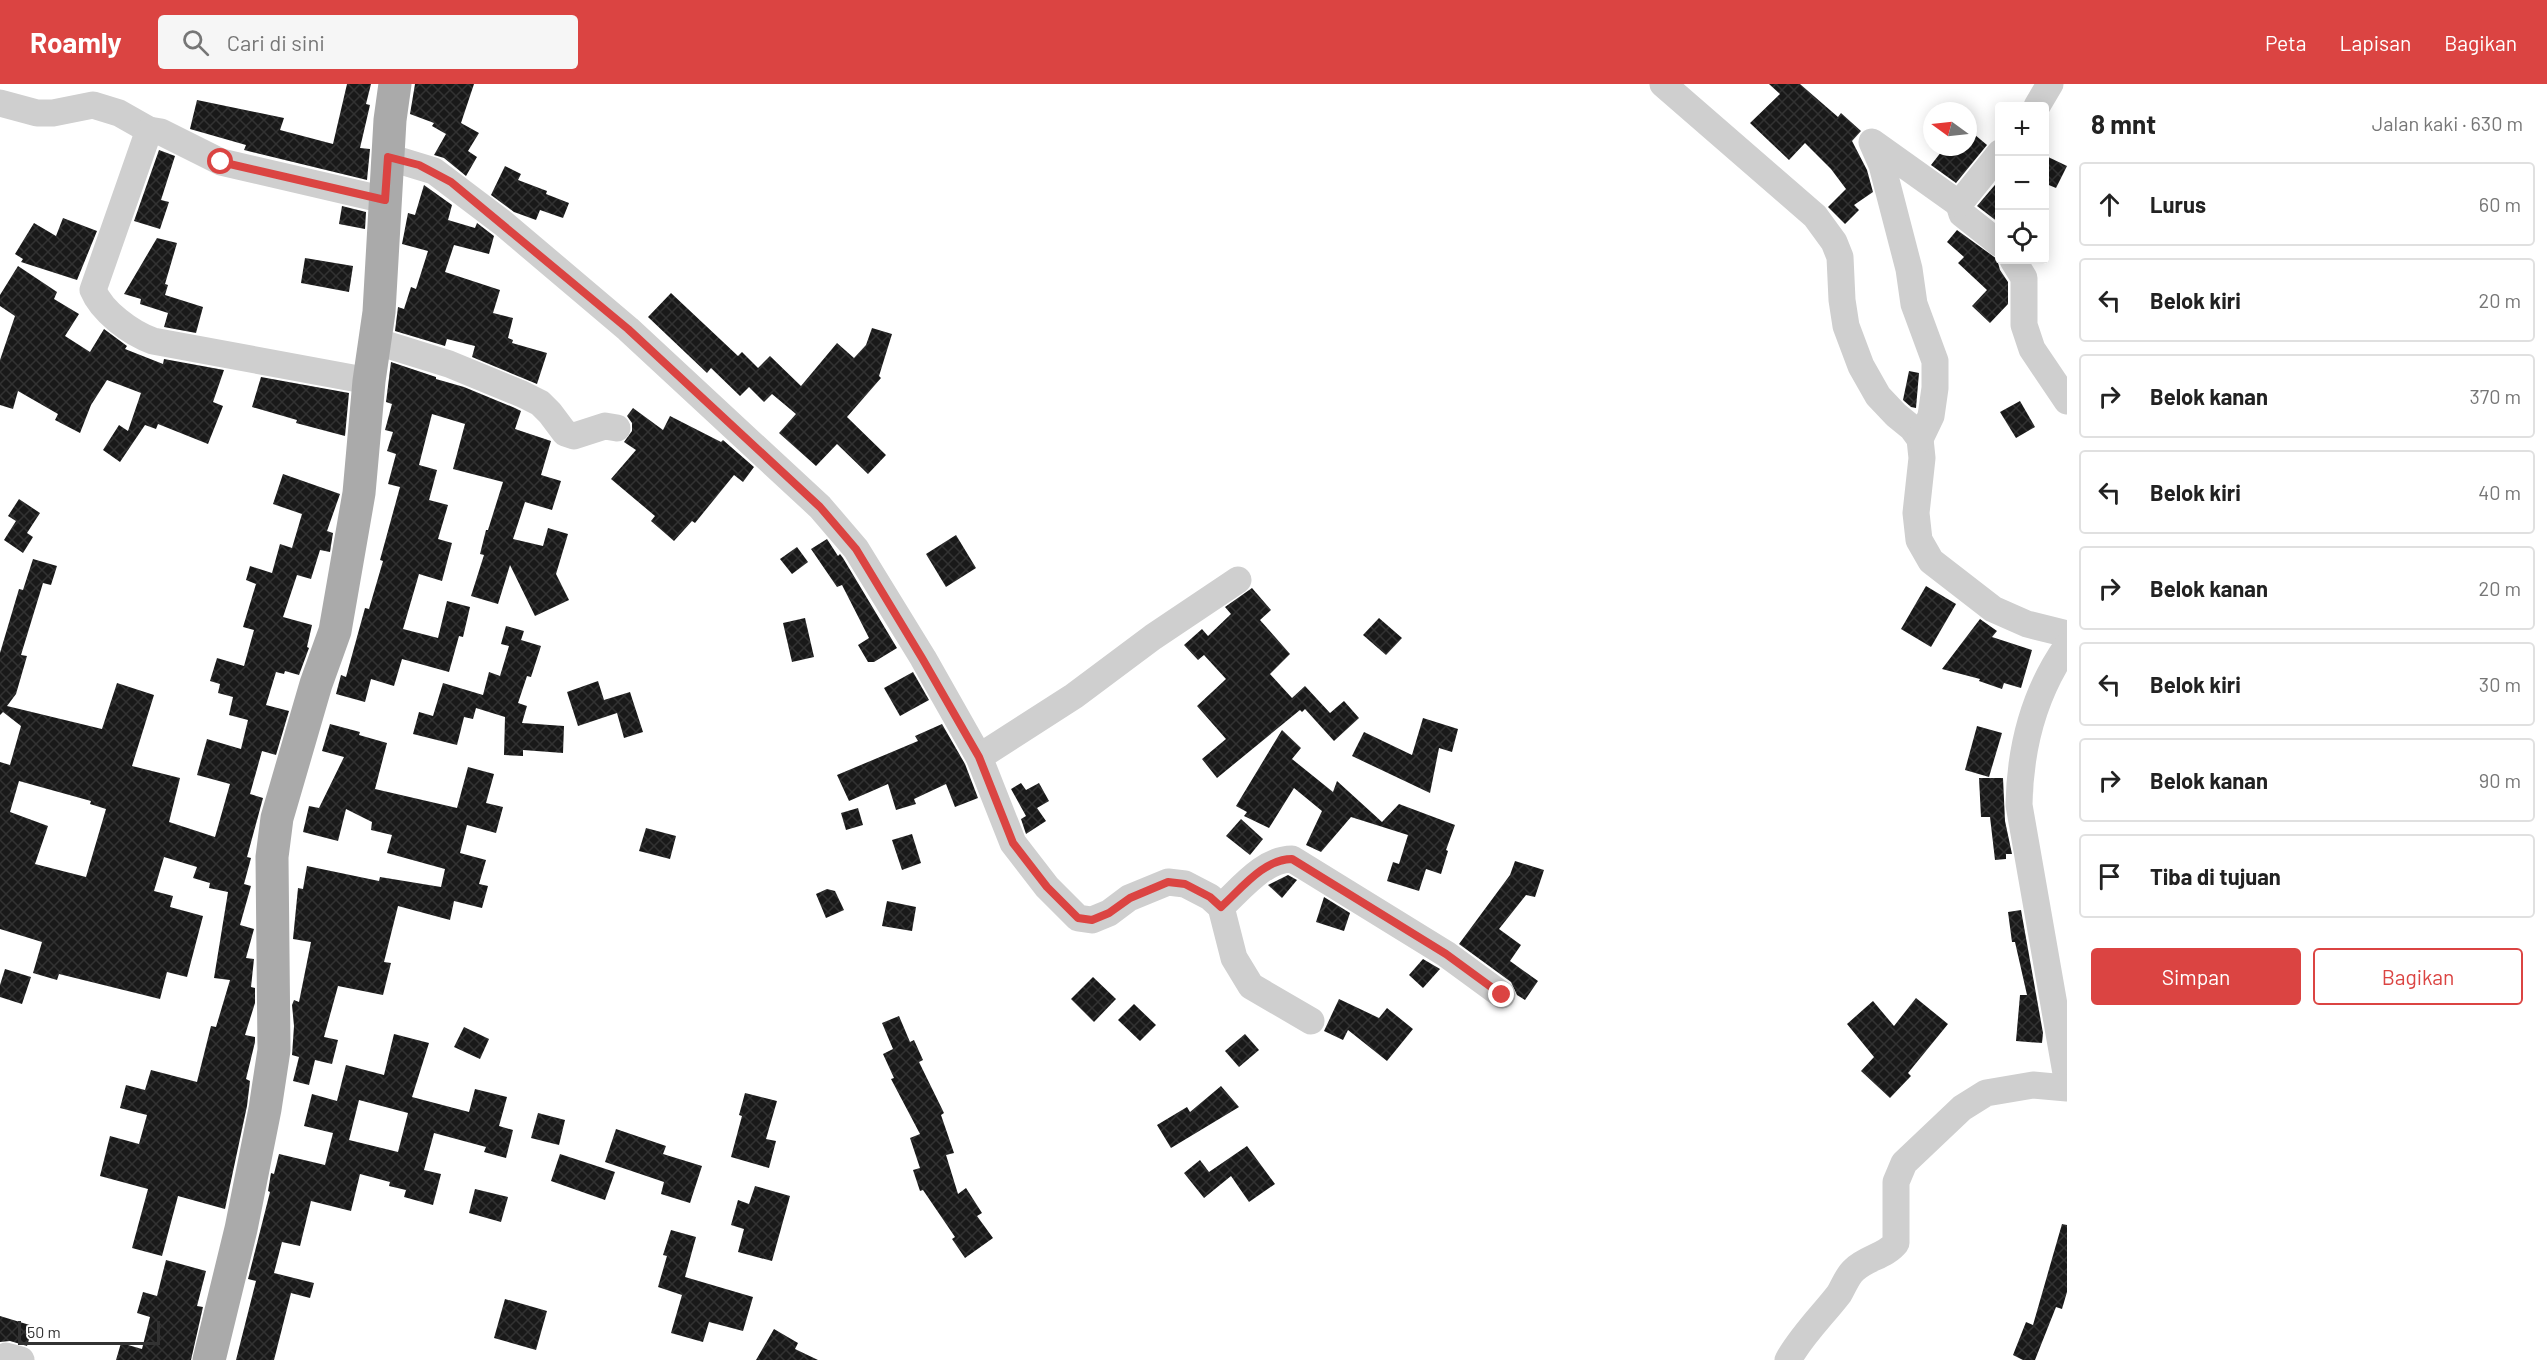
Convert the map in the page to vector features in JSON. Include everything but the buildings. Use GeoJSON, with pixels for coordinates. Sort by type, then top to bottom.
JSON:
{"type":"FeatureCollection","features":[{"type":"Feature","properties":{"kind":"main road"},"geometry":{"type":"LineString","coordinates":[[209,1360],[243,1218],[265,1109],[274,1050],[272,857],[277,818],[316,684],[335,631],[358,493],[369,381],[380,312],[385,200],[395,84]]}},
{"type":"Feature","properties":{"kind":"street"},"geometry":{"type":"LineString","coordinates":[[1663,84],[1815,216],[1834,242],[1840,257],[1846,326],[1861,366],[1878,396],[1920,439]]}},
{"type":"Feature","properties":{"kind":"street"},"geometry":{"type":"LineString","coordinates":[[2039,102],[2050,84]]}},
{"type":"Feature","properties":{"kind":"street"},"geometry":{"type":"LineString","coordinates":[[0,103],[37,113],[53,113],[93,105],[119,113],[149,130],[161,132],[221,162],[385,200]]}},
{"type":"Feature","properties":{"kind":"street"},"geometry":{"type":"LineString","coordinates":[[149,130],[93,285],[95,295],[106,308],[139,336],[153,341],[369,381]]}},
{"type":"Feature","properties":{"kind":"street"},"geometry":{"type":"LineString","coordinates":[[1995,240],[1962,214],[1959,204],[1872,142],[1881,165],[1909,269],[1914,304],[1935,361],[1935,388],[1931,416],[1920,439],[1922,458],[1916,513],[1919,540],[1931,561],[1993,609],[2026,624],[2067,634]]}},
{"type":"Feature","properties":{"kind":"street"},"geometry":{"type":"LineString","coordinates":[[1959,204],[1998,156]]}},
{"type":"Feature","properties":{"kind":"street"},"geometry":{"type":"LineString","coordinates":[[388,157],[434,171],[504,224],[628,329],[820,507],[856,549],[979,757],[1013,843],[1047,887],[1078,918],[1092,920],[1109,913],[1130,898],[1168,882],[1185,884],[1210,897],[1221,907],[1234,958],[1251,986],[1311,1022]]}},
{"type":"Feature","properties":{"kind":"street"},"geometry":{"type":"LineString","coordinates":[[2015,264],[2024,278],[2024,325],[2032,349],[2067,401]]}},
{"type":"Feature","properties":{"kind":"street"},"geometry":{"type":"LineString","coordinates":[[375,341],[449,363],[522,394],[540,403],[550,412],[565,433],[574,436],[605,426],[618,428]]}},
{"type":"Feature","properties":{"kind":"street"},"geometry":{"type":"LineString","coordinates":[[979,757],[1074,696],[1153,637],[1238,580]]}},
{"type":"Feature","properties":{"kind":"street"},"geometry":{"type":"LineString","coordinates":[[2067,646],[2053,667],[2032,714],[2019,771],[2019,805],[2067,1079]]}},
{"type":"Feature","properties":{"kind":"street"},"geometry":{"type":"LineString","coordinates":[[1221,907],[1263,869],[1283,859],[1292,859],[1446,954],[1502,995]]}},
{"type":"Feature","properties":{"kind":"street"},"geometry":{"type":"LineString","coordinates":[[1788,1360],[1797,1344],[1841,1291],[1852,1272],[1862,1263],[1890,1250],[1896,1243],[1896,1182],[1904,1163],[1962,1108],[1986,1093],[2033,1085],[2067,1088]]}},
{"type":"Feature","properties":{"kind":"street"},"geometry":{"type":"LineString","coordinates":[[0,1359],[6,1356],[21,1360]]}},
{"type":"Feature","properties":{"kind":"route"},"geometry":{"type":"LineString","coordinates":[[221,162],[385,200],[388,157],[434,171],[504,224],[628,329],[820,507],[856,549],[979,757],[1013,843],[1047,887],[1078,918],[1092,920],[1109,913],[1130,898],[1168,882],[1185,884],[1210,897],[1221,907],[1263,869],[1283,859],[1292,859],[1446,954],[1502,995]]}}]}
